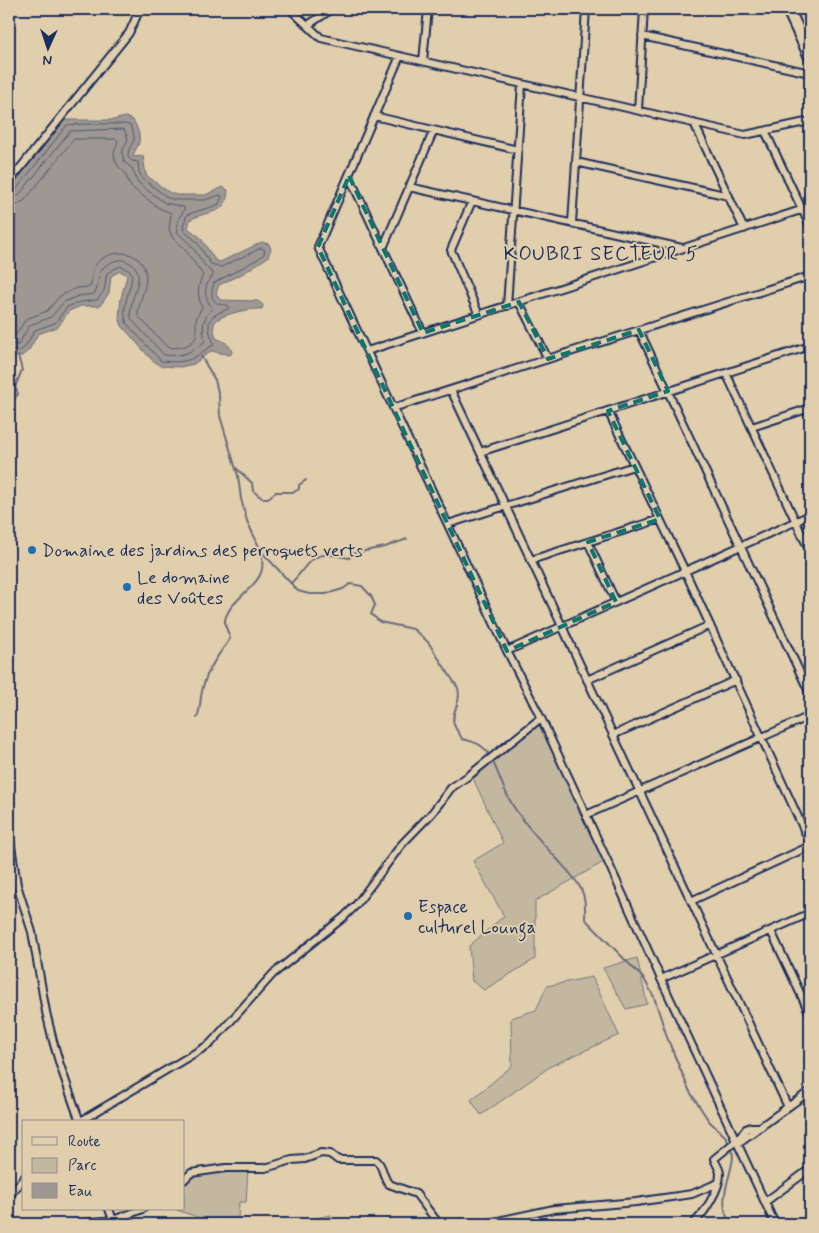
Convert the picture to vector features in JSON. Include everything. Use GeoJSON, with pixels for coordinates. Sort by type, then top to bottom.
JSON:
{"type":"FeatureCollection","features":[{"type":"Feature","properties":{"kind":"highway"},"geometry":{"type":"LineString","coordinates":[[788,9],[809,52]]}},
{"type":"Feature","properties":{"kind":"street"},"geometry":{"type":"LineString","coordinates":[[9,182],[129,34],[140,9]]}},
{"type":"Feature","properties":{"kind":"street"},"geometry":{"type":"LineString","coordinates":[[290,9],[321,38],[745,135],[810,121]]}},
{"type":"Feature","properties":{"kind":"street"},"geometry":{"type":"LineString","coordinates":[[308,25],[332,9]]}},
{"type":"Feature","properties":{"kind":"street"},"geometry":{"type":"LineString","coordinates":[[423,61],[428,9]]}},
{"type":"Feature","properties":{"kind":"street"},"geometry":{"type":"LineString","coordinates":[[572,224],[586,9]]}},
{"type":"Feature","properties":{"kind":"street"},"geometry":{"type":"LineString","coordinates":[[638,110],[644,9]]}},
{"type":"Feature","properties":{"kind":"street"},"geometry":{"type":"LineString","coordinates":[[642,36],[810,73]]}},
{"type":"Feature","properties":{"kind":"street"},"geometry":{"type":"LineString","coordinates":[[400,56],[318,247],[507,651],[541,718],[775,1224]]}},
{"type":"Feature","properties":{"kind":"street"},"geometry":{"type":"LineString","coordinates":[[507,306],[522,84]]}},
{"type":"Feature","properties":{"kind":"street"},"geometry":{"type":"LineString","coordinates":[[374,116],[518,150]]}},
{"type":"Feature","properties":{"kind":"street"},"geometry":{"type":"LineString","coordinates":[[694,123],[744,228]]}},
{"type":"Feature","properties":{"kind":"street"},"geometry":{"type":"LineString","coordinates":[[383,248],[434,130]]}},
{"type":"Feature","properties":{"kind":"street"},"geometry":{"type":"LineString","coordinates":[[765,131],[810,226]]}},
{"type":"Feature","properties":{"kind":"street"},"geometry":{"type":"LineString","coordinates":[[576,162],[728,196]]}},
{"type":"Feature","properties":{"kind":"street"},"geometry":{"type":"LineString","coordinates":[[349,176],[423,333]]}},
{"type":"Feature","properties":{"kind":"street"},"geometry":{"type":"LineString","coordinates":[[410,187],[683,248]]}},
{"type":"Feature","properties":{"kind":"street"},"geometry":{"type":"LineString","coordinates":[[472,201],[451,250],[479,315]]}},
{"type":"Feature","properties":{"kind":"street"},"geometry":{"type":"LineString","coordinates":[[367,352],[810,207]]}},
{"type":"Feature","properties":{"kind":"street"},"geometry":{"type":"LineString","coordinates":[[393,408],[810,276]]}},
{"type":"Feature","properties":{"kind":"street"},"geometry":{"type":"LineString","coordinates":[[519,302],[548,359]]}},
{"type":"Feature","properties":{"kind":"street"},"geometry":{"type":"LineString","coordinates":[[640,330],[810,694]]}},
{"type":"Feature","properties":{"kind":"street"},"geometry":{"type":"LineString","coordinates":[[480,452],[810,346]]}},
{"type":"Feature","properties":{"kind":"street"},"geometry":{"type":"LineString","coordinates":[[726,373],[810,552]]}},
{"type":"Feature","properties":{"kind":"street"},"geometry":{"type":"LineString","coordinates":[[451,390],[788,1107]]}},
{"type":"Feature","properties":{"kind":"street"},"geometry":{"type":"LineString","coordinates":[[752,427],[810,408]]}},
{"type":"Feature","properties":{"kind":"street"},"geometry":{"type":"LineString","coordinates":[[608,411],[736,680],[810,845],[691,901]]}},
{"type":"Feature","properties":{"kind":"street"},"geometry":{"type":"LineString","coordinates":[[448,524],[634,466]]}},
{"type":"Feature","properties":{"kind":"street"},"geometry":{"type":"LineString","coordinates":[[507,651],[810,515]]}},
{"type":"Feature","properties":{"kind":"street"},"geometry":{"type":"LineString","coordinates":[[531,560],[660,519]]}},
{"type":"Feature","properties":{"kind":"street"},"geometry":{"type":"LineString","coordinates":[[588,542],[616,602]]}},
{"type":"Feature","properties":{"kind":"street"},"geometry":{"type":"LineString","coordinates":[[587,680],[710,625]]}},
{"type":"Feature","properties":{"kind":"street"},"geometry":{"type":"LineString","coordinates":[[613,735],[736,680]]}},
{"type":"Feature","properties":{"kind":"street"},"geometry":{"type":"LineString","coordinates":[[586,815],[810,716]]}},
{"type":"Feature","properties":{"kind":"street"},"geometry":{"type":"LineString","coordinates":[[82,1120],[210,1044],[274,974],[356,905],[402,844],[432,813],[451,788],[541,718]]}},
{"type":"Feature","properties":{"kind":"street"},"geometry":{"type":"LineString","coordinates":[[9,832],[17,884],[32,932],[46,1012],[53,1041],[78,1120]]}},
{"type":"Feature","properties":{"kind":"street"},"geometry":{"type":"LineString","coordinates":[[661,979],[810,913]]}},
{"type":"Feature","properties":{"kind":"street"},"geometry":{"type":"LineString","coordinates":[[771,930],[810,1014]]}},
{"type":"Feature","properties":{"kind":"street"},"geometry":{"type":"LineString","coordinates":[[694,1224],[701,1217],[718,1183],[719,1170],[714,1159],[810,1091]]}},
{"type":"Feature","properties":{"kind":"street"},"geometry":{"type":"LineString","coordinates":[[185,1179],[191,1173],[226,1168],[265,1168],[292,1160],[305,1159],[321,1153],[330,1154],[338,1160],[376,1160],[380,1163],[386,1181],[389,1184],[416,1194],[439,1224]]}},
{"type":"Feature","properties":{"kind":"street"},"geometry":{"type":"LineString","coordinates":[[765,1202],[810,1169]]}},
{"type":"Feature","properties":{"kind":"street"},"geometry":{"type":"LineString","coordinates":[[9,1196],[22,1180]]}},
{"type":"Feature","properties":{"kind":"street"},"geometry":{"type":"LineString","coordinates":[[484,1224],[554,1209],[636,1202],[692,1194],[718,1183]]}},
{"type":"Feature","properties":{"kind":"street"},"geometry":{"type":"LineString","coordinates":[[109,1210],[113,1222]]}},
{"type":"Feature","properties":{"kind":"street"},"geometry":{"type":"LineString","coordinates":[[74,1224],[113,1222],[141,1210]]}},
{"type":"Feature","properties":{"kind":"highlighted area"},"geometry":{"type":"Polygon","coordinates":[[[349,176],[423,333],[519,302],[548,359],[639,330],[668,391],[608,411],[660,519],[588,542],[616,602],[507,651],[318,247],[349,176]]]}},
{"type":"Feature","properties":{"kind":"green space"},"geometry":{"type":"Polygon","coordinates":[[[541,718],[607,860],[535,901],[535,959],[484,990],[472,981],[469,946],[504,916],[473,861],[503,843],[471,774],[541,718]]]}},
{"type":"Feature","properties":{"kind":"green space"},"geometry":{"type":"Polygon","coordinates":[[[637,958],[647,1004],[626,1009],[603,968],[637,958]]]}},
{"type":"Feature","properties":{"kind":"green space"},"geometry":{"type":"Polygon","coordinates":[[[592,977],[619,1035],[551,1066],[481,1115],[471,1100],[512,1066],[511,1018],[536,1010],[547,986],[592,977]]]}},
{"type":"Feature","properties":{"kind":"green space"},"geometry":{"type":"Polygon","coordinates":[[[248,1168],[246,1202],[239,1202],[238,1219],[206,1220],[177,1210],[185,1210],[185,1179],[191,1173],[248,1168]]]}},
{"type":"Feature","properties":{"kind":"green space"},"geometry":{"type":"Polygon","coordinates":[[[331,1215],[330,1224],[286,1224],[331,1215]]]}},
{"type":"Feature","properties":{"kind":"water"},"geometry":{"type":"Polygon","coordinates":[[[125,117],[133,120],[139,135],[139,142],[133,157],[143,156],[146,175],[170,193],[177,195],[205,195],[223,187],[228,190],[224,205],[215,211],[190,220],[188,228],[200,237],[215,260],[220,262],[262,242],[269,244],[271,249],[268,257],[242,274],[219,285],[216,293],[220,300],[258,301],[263,305],[262,309],[230,314],[223,316],[215,322],[216,338],[228,345],[232,353],[230,355],[211,351],[194,364],[180,367],[160,366],[150,358],[122,326],[119,317],[121,298],[127,275],[120,271],[111,276],[109,293],[100,306],[81,306],[69,311],[58,327],[38,334],[29,350],[22,356],[15,357],[9,354],[9,190],[64,120],[113,120],[125,117]]]}},
{"type":"Feature","properties":{"kind":"waterway"},"geometry":{"type":"LineString","coordinates":[[9,405],[18,394],[15,387],[22,370],[18,356]]}},
{"type":"Feature","properties":{"kind":"waterway"},"geometry":{"type":"LineString","coordinates":[[201,356],[215,380],[219,396],[220,416],[238,476],[241,499],[247,521],[261,551],[298,591],[309,594],[326,594],[343,589],[350,584],[362,586],[371,596],[375,605],[371,614],[380,622],[413,629],[428,642],[458,688],[459,694],[453,716],[455,728],[462,739],[478,744],[490,756]]}},
{"type":"Feature","properties":{"kind":"waterway"},"geometry":{"type":"LineString","coordinates":[[9,415],[11,418],[9,428]]}},
{"type":"Feature","properties":{"kind":"waterway"},"geometry":{"type":"LineString","coordinates":[[236,468],[252,483],[253,491],[262,498],[268,498],[276,492],[294,492],[306,480]]}},
{"type":"Feature","properties":{"kind":"waterway"},"geometry":{"type":"LineString","coordinates":[[291,583],[309,562],[318,556],[330,555],[349,558],[355,553],[385,547],[407,539]]}},
{"type":"Feature","properties":{"kind":"waterway"},"geometry":{"type":"LineString","coordinates":[[197,718],[205,680],[214,661],[230,639],[225,620],[232,606],[256,582],[260,575],[262,569],[261,552]]}},
{"type":"Feature","properties":{"kind":"waterway"},"geometry":{"type":"LineString","coordinates":[[492,760],[515,809],[579,885],[583,892],[585,919],[644,979],[654,997],[668,1040],[690,1092],[709,1121],[726,1137],[729,1143]]}},
{"type":"Feature","properties":{"kind":"waterway"},"geometry":{"type":"LineString","coordinates":[[731,1147],[733,1154],[732,1163],[724,1204],[731,1224]]}},
{"type":"Feature","properties":{"kind":"place","name":"Domaine des jardins des perroquets verts"},"geometry":{"type":"Point","coordinates":[32,550]}},
{"type":"Feature","properties":{"kind":"place","name":"Le domaine des Voûtes"},"geometry":{"type":"Point","coordinates":[127,587]}},
{"type":"Feature","properties":{"kind":"place","name":"Espace culturel Lounga"},"geometry":{"type":"Point","coordinates":[408,916]}},
{"type":"Feature","properties":{"kind":"district","name":"KOUBRI SECTEUR 5"},"geometry":{"type":"Point","coordinates":[601,253]}}]}
